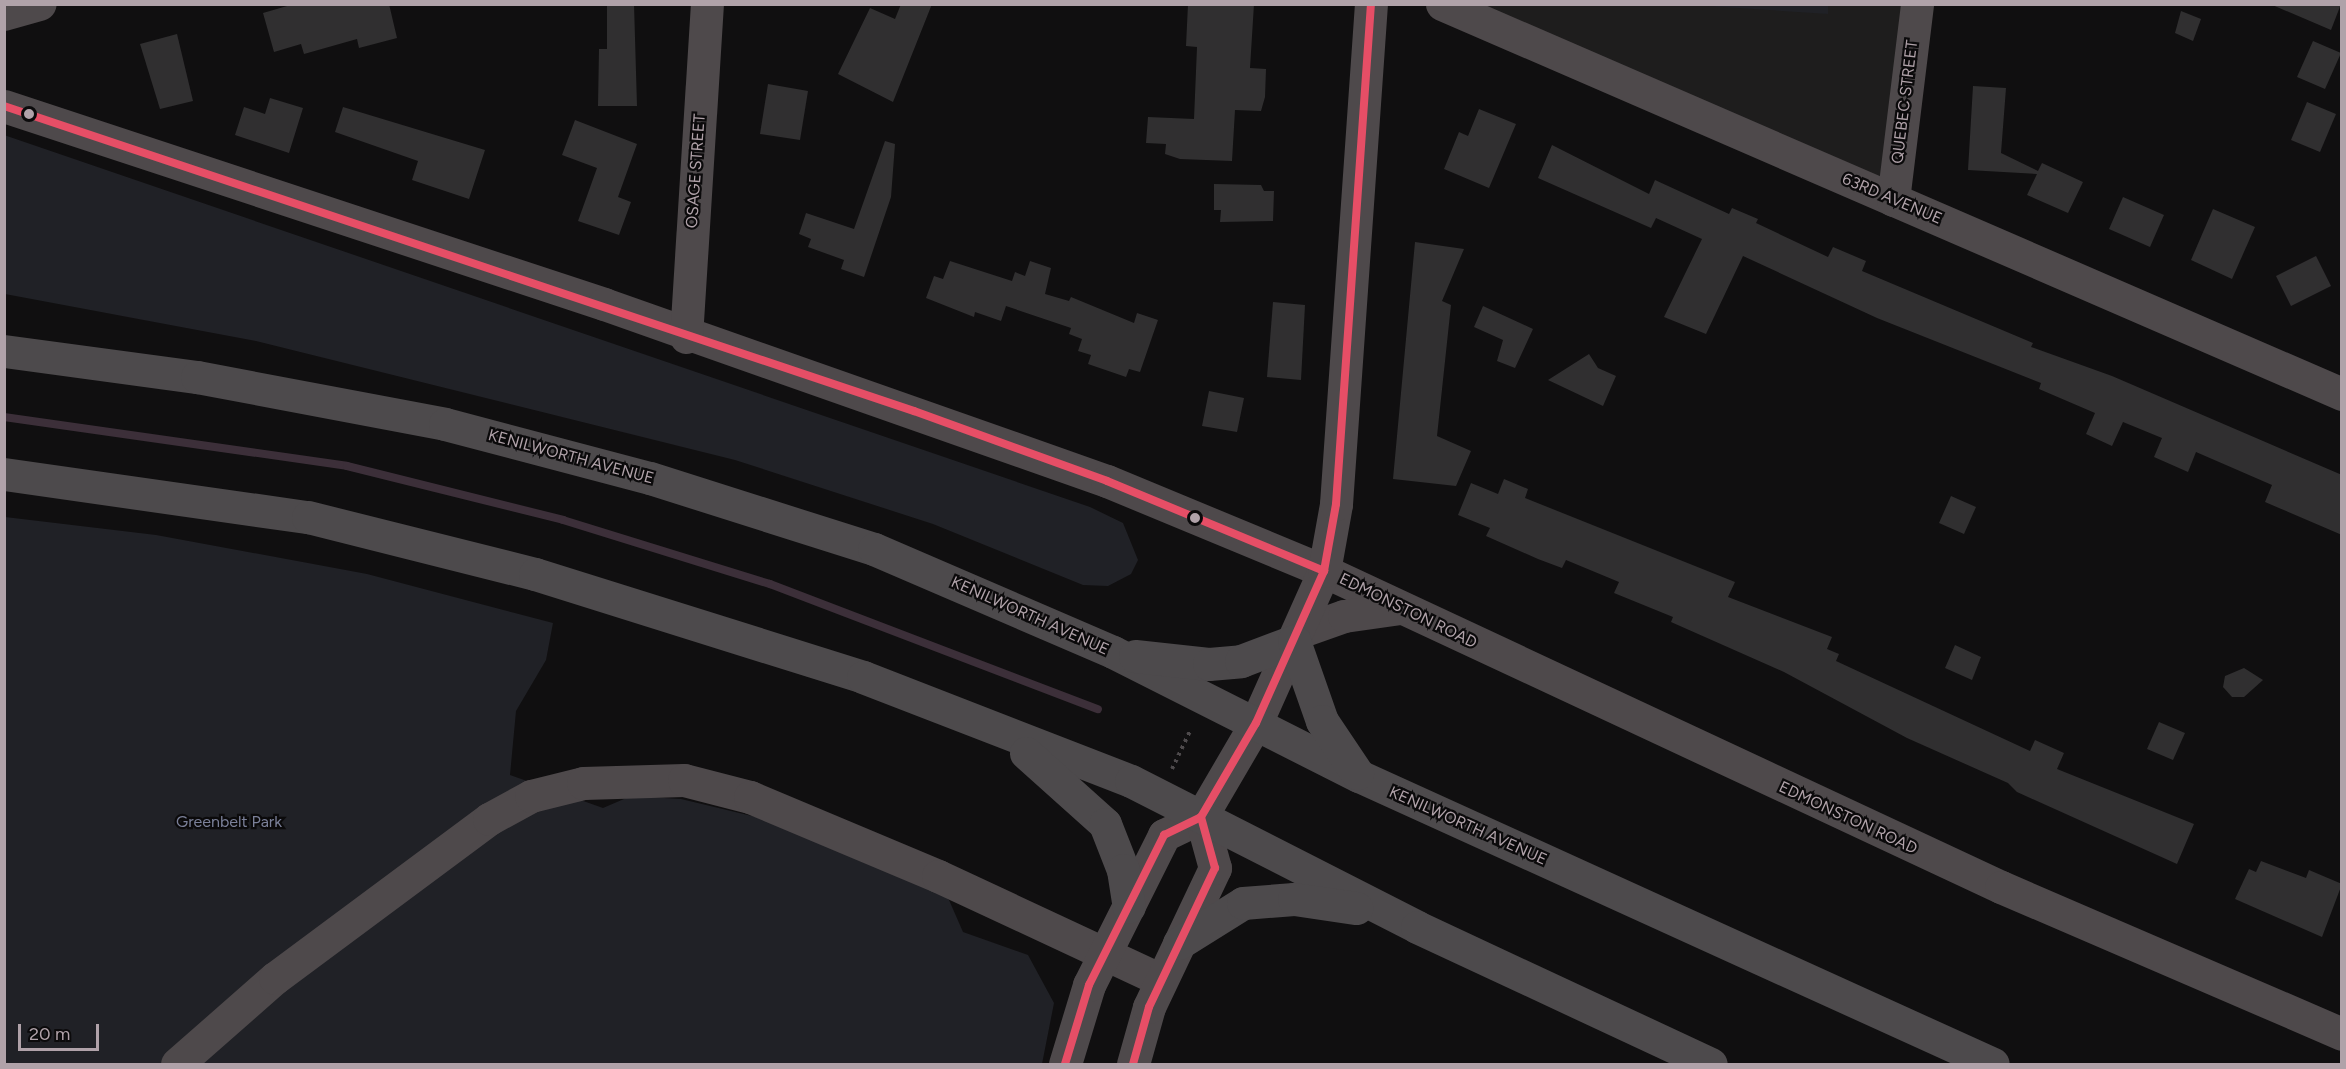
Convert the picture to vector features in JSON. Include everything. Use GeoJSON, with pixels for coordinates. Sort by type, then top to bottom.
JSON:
{"type":"FeatureCollection","features":[{"type":"Feature","properties":{"kind":"main road","name":"KENILWORTH AVENUE"},"geometry":{"type":"LineString","coordinates":[[4,351],[197,377],[536,445],[874,549],[1113,652],[1359,776],[1993,1065]]}},
{"type":"Feature","properties":{"kind":"main road"},"geometry":{"type":"LineString","coordinates":[[4,474],[308,516],[462,555],[863,677],[1131,781],[1417,927],[1711,1065]]}},
{"type":"Feature","properties":{"kind":"main road"},"geometry":{"type":"LineString","coordinates":[[1113,652],[1209,664],[1240,661],[1297,637],[1322,721],[1359,776]]}},
{"type":"Feature","properties":{"kind":"main road"},"geometry":{"type":"LineString","coordinates":[[987,727],[1044,765],[1097,812],[1124,870],[1129,907]]}},
{"type":"Feature","properties":{"kind":"main road"},"geometry":{"type":"LineString","coordinates":[[1179,944],[1223,912],[1264,900],[1334,901],[1417,927]]}},
{"type":"Feature","properties":{"kind":"street"},"geometry":{"type":"LineString","coordinates":[[4,14],[40,4]]}},
{"type":"Feature","properties":{"kind":"street","name":"OSAGE STREET"},"geometry":{"type":"LineString","coordinates":[[686,337],[707,4]]}},
{"type":"Feature","properties":{"kind":"street"},"geometry":{"type":"LineString","coordinates":[[1065,1065],[1074,1027],[1105,953],[1164,835],[1201,817],[1256,723],[1297,637],[1324,571],[1336,504],[1371,4]]}},
{"type":"Feature","properties":{"kind":"street","name":"63RD AVENUE"},"geometry":{"type":"LineString","coordinates":[[1442,4],[2342,394]]}},
{"type":"Feature","properties":{"kind":"street","name":"QUEBEC STREET"},"geometry":{"type":"LineString","coordinates":[[1893,200],[1917,4]]}},
{"type":"Feature","properties":{"kind":"street","name":"EDMONSTON ROAD"},"geometry":{"type":"LineString","coordinates":[[4,106],[604,304],[686,337],[1107,481],[1324,571],[2001,887],[2342,1034]]}},
{"type":"Feature","properties":{"kind":"street"},"geometry":{"type":"LineString","coordinates":[[1297,637],[1344,616],[1401,608]]}},
{"type":"Feature","properties":{"kind":"street"},"geometry":{"type":"LineString","coordinates":[[177,1065],[275,978],[489,819],[531,796],[584,783],[684,780],[750,797],[1105,953],[1161,980]]}},
{"type":"Feature","properties":{"kind":"street"},"geometry":{"type":"LineString","coordinates":[[1133,1065],[1140,1029],[1215,868],[1201,817]]}},
{"type":"Feature","properties":{"kind":"path"},"geometry":{"type":"LineString","coordinates":[[1171,770],[1190,731]]}},
{"type":"Feature","properties":{"kind":"shaded area"},"geometry":{"type":"Polygon","coordinates":[[[1442,5],[1917,5],[1893,200],[1442,5]]]}},
{"type":"Feature","properties":{"kind":"green space"},"geometry":{"type":"Polygon","coordinates":[[[1693,5],[1828,5],[1828,14],[1693,5]]]}},
{"type":"Feature","properties":{"kind":"green space"},"geometry":{"type":"Polygon","coordinates":[[[4,135],[1090,507],[1123,523],[1138,560],[1131,574],[1108,586],[1083,585],[933,524],[735,460],[256,341],[5,294],[4,135]]]}},
{"type":"Feature","properties":{"kind":"green space","name":"Greenbelt Park"},"geometry":{"type":"Polygon","coordinates":[[[5,517],[156,535],[367,574],[553,623],[546,660],[516,711],[510,775],[603,808],[631,796],[681,799],[756,817],[932,887],[949,900],[963,932],[1028,955],[1054,1003],[1042,1064],[5,1064],[5,517]]]}},
{"type":"Feature","properties":{"kind":"building"},"geometry":{"type":"Polygon","coordinates":[[[294,4],[389,4],[397,38],[359,48],[357,39],[304,54],[301,44],[274,52],[263,13],[294,4]]]}},
{"type":"Feature","properties":{"kind":"building"},"geometry":{"type":"Polygon","coordinates":[[[607,4],[634,4],[637,106],[598,106],[599,49],[607,49],[607,4]]]}},
{"type":"Feature","properties":{"kind":"building"},"geometry":{"type":"Polygon","coordinates":[[[901,4],[932,4],[893,102],[838,74],[870,8],[895,19],[901,4]]]}},
{"type":"Feature","properties":{"kind":"building"},"geometry":{"type":"Polygon","coordinates":[[[1188,4],[1254,4],[1250,68],[1266,69],[1265,97],[1261,111],[1235,110],[1232,161],[1180,159],[1165,154],[1166,144],[1146,143],[1148,117],[1194,119],[1197,47],[1186,46],[1188,4]]]}},
{"type":"Feature","properties":{"kind":"building"},"geometry":{"type":"Polygon","coordinates":[[[2270,4],[2341,4],[2331,30],[2270,4]]]}},
{"type":"Feature","properties":{"kind":"building"},"geometry":{"type":"Polygon","coordinates":[[[2181,11],[2201,19],[2193,41],[2175,33],[2181,11]]]}},
{"type":"Feature","properties":{"kind":"building"},"geometry":{"type":"Polygon","coordinates":[[[177,34],[193,101],[160,109],[140,44],[177,34]]]}},
{"type":"Feature","properties":{"kind":"building"},"geometry":{"type":"Polygon","coordinates":[[[2313,41],[2341,53],[2325,89],[2297,77],[2313,41]]]}},
{"type":"Feature","properties":{"kind":"building"},"geometry":{"type":"Polygon","coordinates":[[[768,84],[808,91],[800,140],[760,134],[768,84]]]}},
{"type":"Feature","properties":{"kind":"building"},"geometry":{"type":"Polygon","coordinates":[[[1973,86],[2006,88],[2001,153],[2038,171],[2042,163],[2083,182],[2068,213],[2027,195],[2037,174],[1968,170],[1973,86]]]}},
{"type":"Feature","properties":{"kind":"building"},"geometry":{"type":"Polygon","coordinates":[[[270,98],[303,108],[289,153],[235,135],[244,107],[265,114],[270,98]]]}},
{"type":"Feature","properties":{"kind":"building"},"geometry":{"type":"Polygon","coordinates":[[[2307,102],[2336,114],[2320,152],[2291,140],[2307,102]]]}},
{"type":"Feature","properties":{"kind":"building"},"geometry":{"type":"Polygon","coordinates":[[[343,107],[485,150],[469,199],[412,180],[418,161],[335,132],[343,107]]]}},
{"type":"Feature","properties":{"kind":"building"},"geometry":{"type":"Polygon","coordinates":[[[1479,109],[1516,124],[1489,188],[1444,169],[1459,132],[1468,136],[1479,109]]]}},
{"type":"Feature","properties":{"kind":"building"},"geometry":{"type":"Polygon","coordinates":[[[575,120],[637,144],[618,197],[631,202],[619,235],[578,221],[597,168],[562,155],[575,120]]]}},
{"type":"Feature","properties":{"kind":"building"},"geometry":{"type":"Polygon","coordinates":[[[885,141],[895,144],[891,197],[864,277],[841,269],[844,260],[808,247],[811,239],[799,234],[806,213],[854,229],[885,141]]]}},
{"type":"Feature","properties":{"kind":"building"},"geometry":{"type":"Polygon","coordinates":[[[1552,145],[1649,194],[1655,180],[1729,214],[1732,208],[1758,219],[1756,223],[1828,257],[1833,247],[1866,261],[1862,271],[2033,343],[2031,347],[2112,376],[2342,475],[2342,535],[2265,502],[2272,485],[2196,452],[2188,472],[2154,457],[2162,438],[2123,422],[2112,446],[2086,434],[2095,413],[2039,389],[2041,383],[1877,318],[1743,256],[1706,334],[1664,317],[1702,239],[1656,218],[1651,228],[1538,178],[1552,145]]]}},
{"type":"Feature","properties":{"kind":"building"},"geometry":{"type":"Polygon","coordinates":[[[1214,184],[1261,185],[1264,191],[1274,191],[1273,221],[1220,222],[1221,210],[1214,210],[1214,184]]]}},
{"type":"Feature","properties":{"kind":"building"},"geometry":{"type":"Polygon","coordinates":[[[2123,197],[2164,215],[2150,247],[2109,229],[2123,197]]]}},
{"type":"Feature","properties":{"kind":"building"},"geometry":{"type":"Polygon","coordinates":[[[2213,209],[2255,227],[2232,279],[2191,260],[2213,209]]]}},
{"type":"Feature","properties":{"kind":"building"},"geometry":{"type":"Polygon","coordinates":[[[1415,242],[1464,249],[1442,301],[1451,305],[1437,436],[1471,451],[1456,486],[1393,479],[1415,242]]]}},
{"type":"Feature","properties":{"kind":"building"},"geometry":{"type":"Polygon","coordinates":[[[2316,256],[2331,286],[2291,306],[2276,276],[2316,256]]]}},
{"type":"Feature","properties":{"kind":"building"},"geometry":{"type":"Polygon","coordinates":[[[950,261],[1012,281],[1015,272],[1025,276],[1030,261],[1051,268],[1045,294],[1069,301],[1071,297],[1134,323],[1137,313],[1158,320],[1140,372],[1129,369],[1126,377],[1088,364],[1091,355],[1078,351],[1082,339],[1069,334],[1071,328],[1006,306],[1001,321],[975,312],[974,317],[926,298],[934,276],[943,279],[950,261]]]}},
{"type":"Feature","properties":{"kind":"building"},"geometry":{"type":"Polygon","coordinates":[[[1273,302],[1305,305],[1301,380],[1267,377],[1273,302]]]}},
{"type":"Feature","properties":{"kind":"building"},"geometry":{"type":"Polygon","coordinates":[[[1483,306],[1533,329],[1515,368],[1497,361],[1503,340],[1474,327],[1483,306]]]}},
{"type":"Feature","properties":{"kind":"building"},"geometry":{"type":"Polygon","coordinates":[[[1589,354],[1598,368],[1616,376],[1603,406],[1548,380],[1589,354]]]}},
{"type":"Feature","properties":{"kind":"building"},"geometry":{"type":"Polygon","coordinates":[[[1209,391],[1244,398],[1237,432],[1202,426],[1209,391]]]}},
{"type":"Feature","properties":{"kind":"building"},"geometry":{"type":"Polygon","coordinates":[[[1504,479],[1528,489],[1525,498],[1735,582],[1728,597],[1832,637],[1827,649],[1839,654],[1836,661],[2030,751],[2035,740],[2064,753],[2057,769],[2194,824],[2177,864],[2017,792],[2008,783],[1907,738],[1784,672],[1671,622],[1673,617],[1614,593],[1619,582],[1566,560],[1562,568],[1486,536],[1490,528],[1458,515],[1471,483],[1498,494],[1504,479]]]}},
{"type":"Feature","properties":{"kind":"building"},"geometry":{"type":"Polygon","coordinates":[[[1951,496],[1976,507],[1964,534],[1939,523],[1951,496]]]}},
{"type":"Feature","properties":{"kind":"building"},"geometry":{"type":"Polygon","coordinates":[[[1955,645],[1981,657],[1972,680],[1945,668],[1955,645]]]}},
{"type":"Feature","properties":{"kind":"building"},"geometry":{"type":"Polygon","coordinates":[[[2244,668],[2263,680],[2244,697],[2232,697],[2223,687],[2225,676],[2244,668]]]}},
{"type":"Feature","properties":{"kind":"building"},"geometry":{"type":"Polygon","coordinates":[[[2159,722],[2185,733],[2173,760],[2147,749],[2159,722]]]}},
{"type":"Feature","properties":{"kind":"building"},"geometry":{"type":"Polygon","coordinates":[[[2261,861],[2306,878],[2309,870],[2342,884],[2322,937],[2235,899],[2249,869],[2256,872],[2261,861]]]}},
{"type":"Feature","properties":{"kind":"waterway"},"geometry":{"type":"LineString","coordinates":[[4,417],[347,466],[563,520],[770,584],[1098,709]]}},
{"type":"Feature","properties":{"kind":"transit line"},"geometry":{"type":"LineString","coordinates":[[1201,817],[1256,723],[1324,571],[1336,504],[1371,4]]}},
{"type":"Feature","properties":{"kind":"transit line"},"geometry":{"type":"LineString","coordinates":[[4,106],[914,411],[1107,481],[1324,571]]}},
{"type":"Feature","properties":{"kind":"transit line"},"geometry":{"type":"LineString","coordinates":[[1065,1064],[1089,985],[1164,835],[1201,817]]}},
{"type":"Feature","properties":{"kind":"transit line"},"geometry":{"type":"LineString","coordinates":[[1133,1064],[1149,1007],[1215,868],[1201,817]]}}]}
